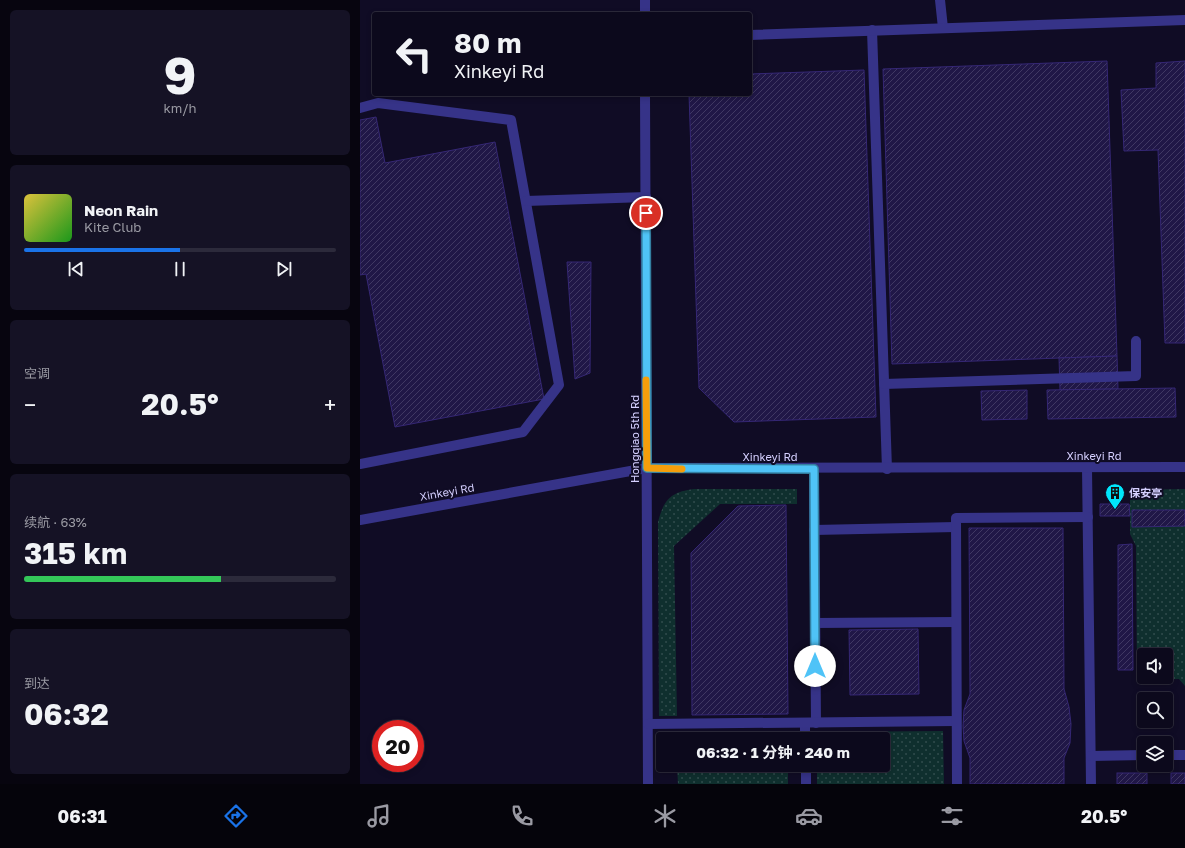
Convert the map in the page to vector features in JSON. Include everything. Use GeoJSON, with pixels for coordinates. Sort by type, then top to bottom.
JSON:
{"type":"FeatureCollection","features":[{"type":"Feature","properties":{"kind":"street"},"geometry":{"type":"LineString","coordinates":[[940,0],[943,28]]}},
{"type":"Feature","properties":{"kind":"street"},"geometry":{"type":"LineString","coordinates":[[752,35],[1185,20]]}},
{"type":"Feature","properties":{"kind":"street"},"geometry":{"type":"LineString","coordinates":[[872,30],[887,469]]}},
{"type":"Feature","properties":{"kind":"street","name":"Hongqiao 5th Rd"},"geometry":{"type":"LineString","coordinates":[[645,96],[648,784]]}},
{"type":"Feature","properties":{"kind":"street"},"geometry":{"type":"LineString","coordinates":[[360,108],[378,103],[511,120],[559,385],[523,432],[360,464]]}},
{"type":"Feature","properties":{"kind":"street"},"geometry":{"type":"LineString","coordinates":[[526,201],[646,197]]}},
{"type":"Feature","properties":{"kind":"street"},"geometry":{"type":"LineString","coordinates":[[884,384],[1136,376],[1136,341]]}},
{"type":"Feature","properties":{"kind":"street","name":"Xinkeyi Rd"},"geometry":{"type":"LineString","coordinates":[[360,520],[647,468],[887,469],[1185,467]]}},
{"type":"Feature","properties":{"kind":"street"},"geometry":{"type":"LineString","coordinates":[[1087,468],[1091,784]]}},
{"type":"Feature","properties":{"kind":"street"},"geometry":{"type":"LineString","coordinates":[[814,469],[816,723]]}},
{"type":"Feature","properties":{"kind":"street"},"geometry":{"type":"LineString","coordinates":[[957,784],[956,518],[1088,517]]}},
{"type":"Feature","properties":{"kind":"street"},"geometry":{"type":"LineString","coordinates":[[814,530],[956,527]]}},
{"type":"Feature","properties":{"kind":"street"},"geometry":{"type":"LineString","coordinates":[[815,623],[956,622]]}},
{"type":"Feature","properties":{"kind":"street"},"geometry":{"type":"LineString","coordinates":[[648,724],[956,721]]}},
{"type":"Feature","properties":{"kind":"street"},"geometry":{"type":"LineString","coordinates":[[805,723],[805,732]]}},
{"type":"Feature","properties":{"kind":"street"},"geometry":{"type":"LineString","coordinates":[[1091,756],[1137,755]]}},
{"type":"Feature","properties":{"kind":"street"},"geometry":{"type":"LineString","coordinates":[[1173,755],[1185,755]]}},
{"type":"Feature","properties":{"kind":"street"},"geometry":{"type":"LineString","coordinates":[[806,772],[806,784]]}},
{"type":"Feature","properties":{"kind":"green space"},"geometry":{"type":"Polygon","coordinates":[[[694,489],[797,489],[797,504],[720,504],[674,546],[677,716],[659,716],[658,522],[666,502],[670,498],[680,492],[694,489]]]}},
{"type":"Feature","properties":{"kind":"green space"},"geometry":{"type":"Polygon","coordinates":[[[1185,489],[1185,686],[1179,679],[1173,679],[1173,648],[1137,648],[1137,680],[1136,546],[1130,534],[1130,490],[1185,489]]]}},
{"type":"Feature","properties":{"kind":"green space"},"geometry":{"type":"Polygon","coordinates":[[[943,731],[944,784],[817,784],[817,772],[890,772],[890,732],[818,732],[943,731]]]}},
{"type":"Feature","properties":{"kind":"green space"},"geometry":{"type":"Polygon","coordinates":[[[677,772],[788,772],[788,784],[678,784],[677,772]]]}},
{"type":"Feature","properties":{"kind":"building"},"geometry":{"type":"Polygon","coordinates":[[[1107,61],[1117,356],[892,364],[883,69],[1107,61]]]}},
{"type":"Feature","properties":{"kind":"building"},"geometry":{"type":"Polygon","coordinates":[[[1185,61],[1185,343],[1165,343],[1158,150],[1124,151],[1121,90],[1156,88],[1156,63],[1185,61]]]}},
{"type":"Feature","properties":{"kind":"building"},"geometry":{"type":"Polygon","coordinates":[[[864,70],[876,417],[734,422],[699,388],[689,96],[752,96],[752,74],[864,70]]]}},
{"type":"Feature","properties":{"kind":"building"},"geometry":{"type":"Polygon","coordinates":[[[376,117],[385,163],[495,142],[544,399],[395,427],[366,274],[360,275],[360,120],[376,117]]]}},
{"type":"Feature","properties":{"kind":"building"},"geometry":{"type":"Polygon","coordinates":[[[567,262],[591,262],[590,373],[575,379],[567,262]]]}},
{"type":"Feature","properties":{"kind":"building"},"geometry":{"type":"Polygon","coordinates":[[[1117,356],[1118,389],[1060,390],[1059,358],[1117,356]]]}},
{"type":"Feature","properties":{"kind":"building"},"geometry":{"type":"Polygon","coordinates":[[[1175,388],[1176,417],[1048,419],[1047,390],[1175,388]]]}},
{"type":"Feature","properties":{"kind":"building"},"geometry":{"type":"Polygon","coordinates":[[[1027,390],[1027,419],[982,420],[981,391],[1027,390]]]}},
{"type":"Feature","properties":{"kind":"building","name":"保安亭"},"geometry":{"type":"Polygon","coordinates":[[[1100,504],[1129,504],[1130,516],[1100,516],[1100,504]]]}},
{"type":"Feature","properties":{"kind":"building"},"geometry":{"type":"Polygon","coordinates":[[[786,505],[788,714],[692,715],[691,553],[738,506],[786,505]]]}},
{"type":"Feature","properties":{"kind":"building"},"geometry":{"type":"Polygon","coordinates":[[[1132,510],[1185,510],[1185,526],[1132,527],[1132,510]]]}},
{"type":"Feature","properties":{"kind":"building"},"geometry":{"type":"Polygon","coordinates":[[[969,528],[1063,528],[1064,689],[1069,707],[1071,724],[1070,743],[1064,758],[1064,784],[970,784],[970,758],[964,741],[963,726],[964,710],[970,694],[969,528]]]}},
{"type":"Feature","properties":{"kind":"building"},"geometry":{"type":"Polygon","coordinates":[[[1132,544],[1133,670],[1118,670],[1118,545],[1132,544]]]}},
{"type":"Feature","properties":{"kind":"building"},"geometry":{"type":"Polygon","coordinates":[[[918,629],[919,694],[850,695],[849,630],[918,629]]]}},
{"type":"Feature","properties":{"kind":"building"},"geometry":{"type":"Polygon","coordinates":[[[1117,773],[1147,773],[1147,784],[1117,784],[1117,773]]]}},
{"type":"Feature","properties":{"kind":"building"},"geometry":{"type":"Polygon","coordinates":[[[1171,773],[1185,773],[1185,784],[1171,784],[1171,773]]]}},
{"type":"Feature","properties":{"kind":"slow traffic"},"geometry":{"type":"LineString","coordinates":[[646,380],[647,468],[682,469]]}},
{"type":"Feature","properties":{"kind":"place","name":"保安亭"},"geometry":{"type":"Point","coordinates":[1115,510]}},
{"type":"Feature","properties":{"kind":"route"},"geometry":{"type":"LineString","coordinates":[[646,213],[647,468],[814,469],[815,666]]}}]}
